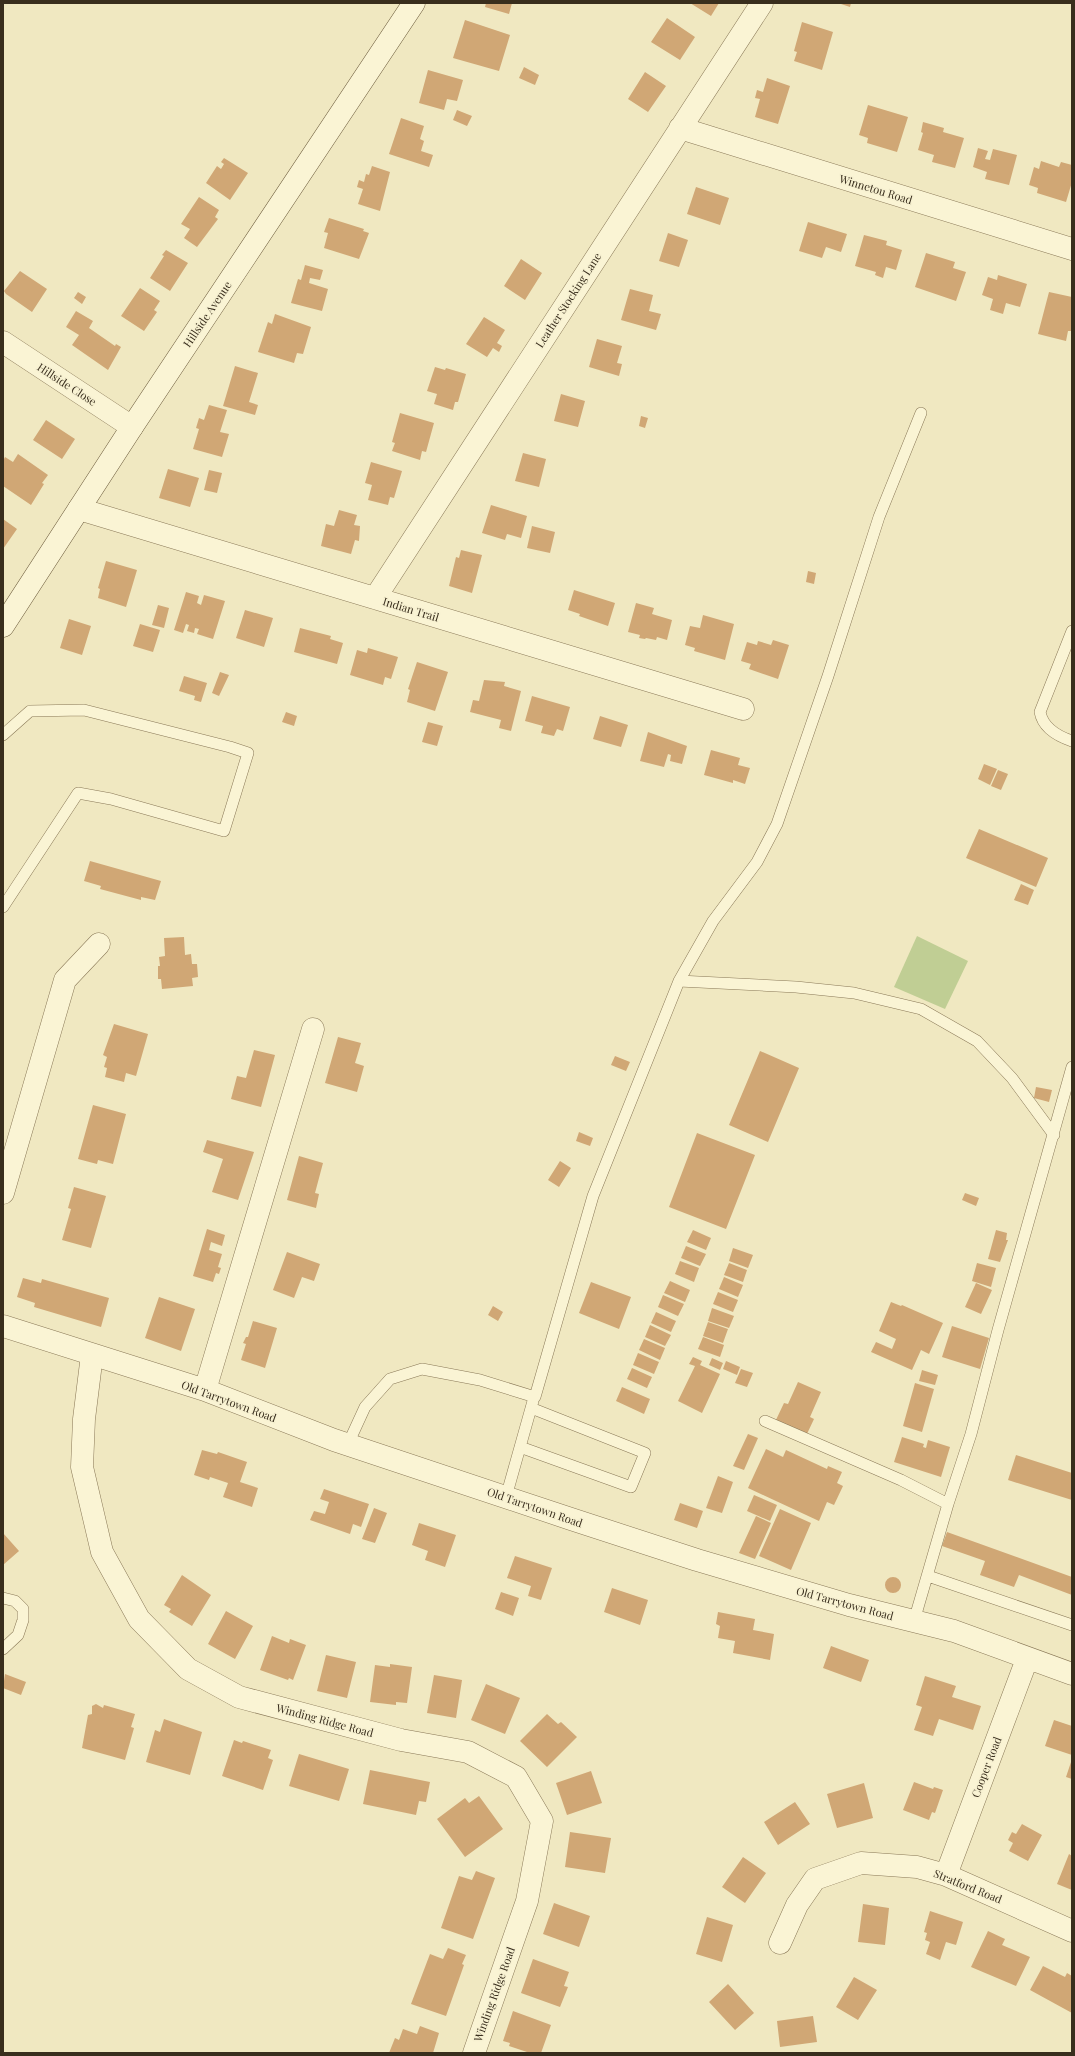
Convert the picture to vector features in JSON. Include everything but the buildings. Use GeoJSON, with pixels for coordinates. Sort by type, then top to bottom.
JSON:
{"type":"FeatureCollection","features":[{"type":"Feature","properties":{"kind":"street","name":"Hillside Avenue"},"geometry":{"type":"LineString","coordinates":[[3,626],[132,426],[414,3]]}},
{"type":"Feature","properties":{"kind":"street","name":"Leather Stocking Lane"},"geometry":{"type":"LineString","coordinates":[[375,598],[762,3]]}},
{"type":"Feature","properties":{"kind":"street","name":"Winnetou Road"},"geometry":{"type":"LineString","coordinates":[[680,128],[1072,249]]}},
{"type":"Feature","properties":{"kind":"street","name":"Hillside Close"},"geometry":{"type":"LineString","coordinates":[[3,342],[132,426]]}},
{"type":"Feature","properties":{"kind":"street","name":"Indian Trail"},"geometry":{"type":"LineString","coordinates":[[79,509],[743,709]]}},
{"type":"Feature","properties":{"kind":"street"},"geometry":{"type":"LineString","coordinates":[[3,1193],[65,980],[99,944]]}},
{"type":"Feature","properties":{"kind":"street"},"geometry":{"type":"LineString","coordinates":[[205,1390],[313,1030]]}},
{"type":"Feature","properties":{"kind":"street","name":"Old Tarrytown Road"},"geometry":{"type":"LineString","coordinates":[[3,1326],[205,1390],[348,1444],[697,1560],[849,1605],[954,1631],[1027,1659],[1072,1674]]}},
{"type":"Feature","properties":{"kind":"street","name":"Winding Ridge Road"},"geometry":{"type":"LineString","coordinates":[[92,1355],[84,1419],[82,1467],[102,1552],[139,1619],[188,1669],[239,1697],[401,1740],[468,1752],[516,1776],[542,1821],[527,1901],[474,2053]]}},
{"type":"Feature","properties":{"kind":"street","name":"Cooper Road"},"geometry":{"type":"LineString","coordinates":[[946,1875],[1027,1659]]}},
{"type":"Feature","properties":{"kind":"street","name":"Stratford Road"},"geometry":{"type":"LineString","coordinates":[[780,1943],[797,1905],[815,1879],[861,1864],[917,1867],[946,1875],[1072,1931]]}},
{"type":"Feature","properties":{"kind":"lane"},"geometry":{"type":"LineString","coordinates":[[506,1496],[593,1196],[679,981],[713,921],[757,862],[777,824],[828,676],[879,517],[921,413]]}},
{"type":"Feature","properties":{"kind":"lane"},"geometry":{"type":"LineString","coordinates":[[1072,631],[1040,712],[1041,721],[1047,728],[1072,741]]}},
{"type":"Feature","properties":{"kind":"lane"},"geometry":{"type":"LineString","coordinates":[[3,735],[30,711],[84,710],[230,747],[248,753],[224,831],[111,799],[78,793],[6,895],[3,907]]}},
{"type":"Feature","properties":{"kind":"lane"},"geometry":{"type":"LineString","coordinates":[[679,981],[796,987],[854,993],[921,1009],[976,1041],[1012,1078],[1054,1134]]}},
{"type":"Feature","properties":{"kind":"lane"},"geometry":{"type":"LineString","coordinates":[[914,1621],[948,1504],[971,1434],[998,1330],[1072,1067]]}},
{"type":"Feature","properties":{"kind":"lane"},"geometry":{"type":"LineString","coordinates":[[348,1444],[365,1407],[390,1379],[422,1369],[480,1380],[535,1397]]}},
{"type":"Feature","properties":{"kind":"lane"},"geometry":{"type":"LineString","coordinates":[[520,1447],[631,1487],[645,1453],[531,1408]]}},
{"type":"Feature","properties":{"kind":"lane"},"geometry":{"type":"LineString","coordinates":[[766,1420],[901,1480],[948,1504]]}},
{"type":"Feature","properties":{"kind":"lane"},"geometry":{"type":"LineString","coordinates":[[928,1576],[1072,1624]]}},
{"type":"Feature","properties":{"kind":"lane"},"geometry":{"type":"LineString","coordinates":[[3,1598],[15,1601],[22,1609],[23,1620],[18,1635],[3,1649]]}},
{"type":"Feature","properties":{"kind":"green space"},"geometry":{"type":"Polygon","coordinates":[[[917,936],[968,961],[945,1009],[894,987],[917,936]]]}}]}
